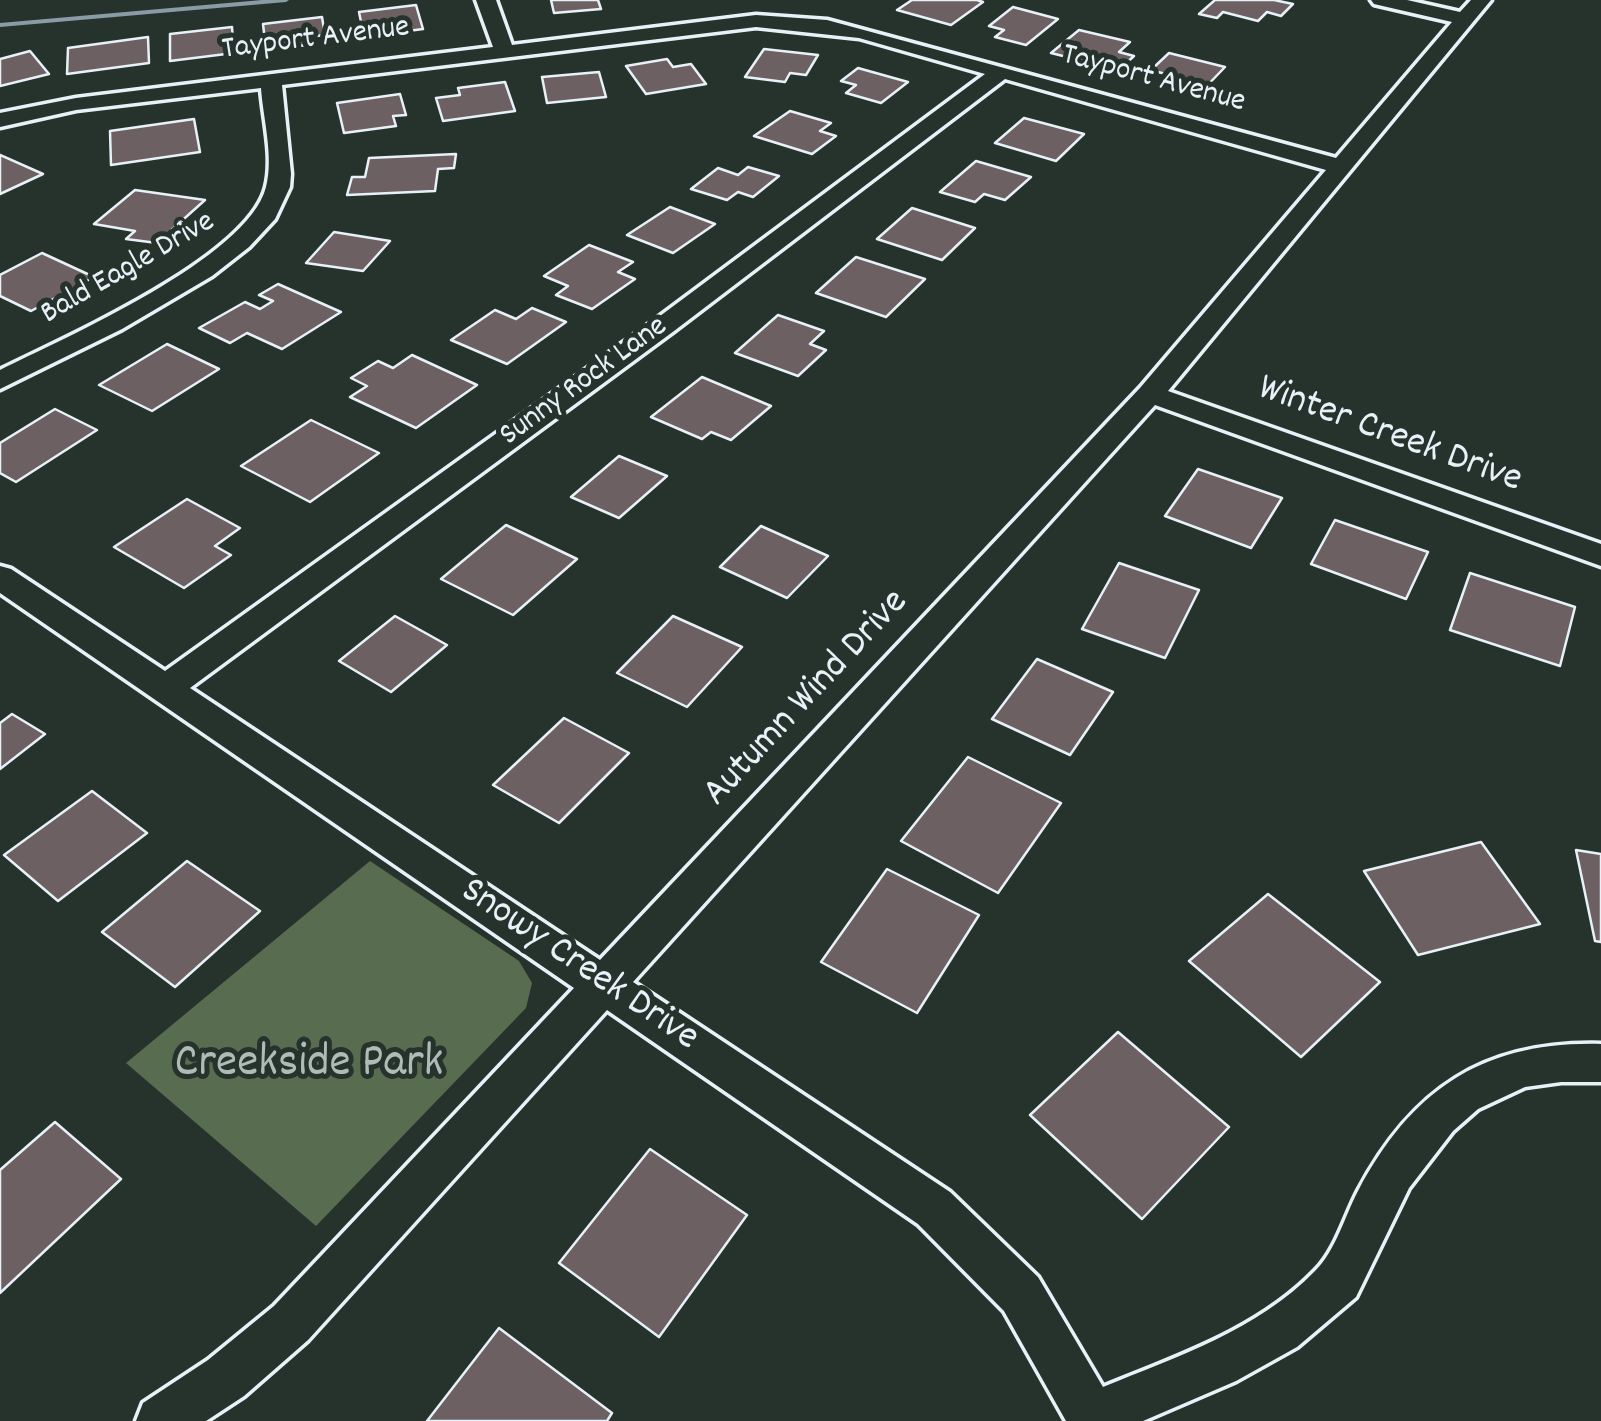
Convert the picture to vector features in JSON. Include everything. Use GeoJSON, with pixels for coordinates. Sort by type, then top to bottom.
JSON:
{"type":"FeatureCollection","features":[{"type":"Feature","properties":{"kind":"street"},"geometry":{"type":"LineString","coordinates":[[486,0],[504,50]]}},
{"type":"Feature","properties":{"kind":"street"},"geometry":{"type":"LineString","coordinates":[[1381,0],[1473,10]]}},
{"type":"Feature","properties":{"kind":"street","name":"Autumn Wind Drive"},"geometry":{"type":"LineString","coordinates":[[161,1421],[226,1378],[291,1324],[1150,394],[1473,10]]}},
{"type":"Feature","properties":{"kind":"street","name":"Tayport Avenue"},"geometry":{"type":"LineString","coordinates":[[0,120],[76,104],[504,50],[756,21],[793,22],[862,34],[1341,167]]}},
{"type":"Feature","properties":{"kind":"street","name":"Sunny Rock Lane"},"geometry":{"type":"LineString","coordinates":[[166,688],[665,325],[1000,73]]}},
{"type":"Feature","properties":{"kind":"street","name":"Bald Eagle Drive"},"geometry":{"type":"LineString","coordinates":[[0,382],[210,268],[256,230],[278,190],[271,80]]}},
{"type":"Feature","properties":{"kind":"street","name":"Winter Creek Drive"},"geometry":{"type":"LineString","coordinates":[[1150,394],[1601,555]]}},
{"type":"Feature","properties":{"kind":"street","name":"Snowy Creek Drive"},"geometry":{"type":"LineString","coordinates":[[0,576],[934,1208],[1021,1294],[1093,1419]]}},
{"type":"Feature","properties":{"kind":"street"},"geometry":{"type":"LineString","coordinates":[[1093,1419],[1251,1349],[1334,1286],[1398,1160],[1428,1123],[1470,1089],[1518,1069],[1571,1060],[1601,1063]]}},
{"type":"Feature","properties":{"kind":"green space","name":"Creekside Park"},"geometry":{"type":"Polygon","coordinates":[[[370,861],[519,961],[532,983],[526,1008],[316,1226],[126,1063],[370,861]]]}},
{"type":"Feature","properties":{"kind":"building"},"geometry":{"type":"Polygon","coordinates":[[[551,0],[598,0],[601,9],[554,13],[551,0]]]}},
{"type":"Feature","properties":{"kind":"building"},"geometry":{"type":"Polygon","coordinates":[[[912,0],[983,2],[951,25],[897,10],[912,0]]]}},
{"type":"Feature","properties":{"kind":"building"},"geometry":{"type":"Polygon","coordinates":[[[1215,0],[1274,0],[1293,4],[1281,16],[1267,12],[1258,21],[1223,12],[1217,18],[1199,14],[1215,0]]]}},
{"type":"Feature","properties":{"kind":"building"},"geometry":{"type":"Polygon","coordinates":[[[416,5],[423,29],[364,37],[359,12],[416,5]]]}},
{"type":"Feature","properties":{"kind":"building"},"geometry":{"type":"Polygon","coordinates":[[[1013,7],[1058,19],[1026,45],[995,37],[1004,30],[989,26],[1013,7]]]}},
{"type":"Feature","properties":{"kind":"building"},"geometry":{"type":"Polygon","coordinates":[[[322,17],[325,35],[306,37],[307,45],[266,50],[263,24],[322,17]]]}},
{"type":"Feature","properties":{"kind":"building"},"geometry":{"type":"Polygon","coordinates":[[[232,27],[234,53],[170,61],[170,34],[232,27]]]}},
{"type":"Feature","properties":{"kind":"building"},"geometry":{"type":"Polygon","coordinates":[[[1079,30],[1130,42],[1119,52],[1134,56],[1119,70],[1051,53],[1079,30]]]}},
{"type":"Feature","properties":{"kind":"building"},"geometry":{"type":"Polygon","coordinates":[[[148,37],[149,63],[67,74],[68,48],[148,37]]]}},
{"type":"Feature","properties":{"kind":"building"},"geometry":{"type":"Polygon","coordinates":[[[764,49],[818,55],[806,75],[790,73],[785,82],[745,77],[764,49]]]}},
{"type":"Feature","properties":{"kind":"building"},"geometry":{"type":"Polygon","coordinates":[[[30,51],[49,74],[0,86],[0,59],[30,51]]]}},
{"type":"Feature","properties":{"kind":"building"},"geometry":{"type":"Polygon","coordinates":[[[1169,53],[1225,67],[1201,92],[1162,83],[1169,75],[1151,70],[1169,53]]]}},
{"type":"Feature","properties":{"kind":"building"},"geometry":{"type":"Polygon","coordinates":[[[667,59],[673,67],[691,64],[706,84],[646,94],[626,66],[667,59]]]}},
{"type":"Feature","properties":{"kind":"building"},"geometry":{"type":"Polygon","coordinates":[[[858,68],[908,82],[881,103],[846,93],[856,85],[841,81],[858,68]]]}},
{"type":"Feature","properties":{"kind":"building"},"geometry":{"type":"Polygon","coordinates":[[[599,72],[606,97],[547,103],[542,77],[599,72]]]}},
{"type":"Feature","properties":{"kind":"building"},"geometry":{"type":"Polygon","coordinates":[[[505,82],[515,111],[443,121],[436,98],[460,95],[458,88],[505,82]]]}},
{"type":"Feature","properties":{"kind":"building"},"geometry":{"type":"Polygon","coordinates":[[[400,94],[406,115],[393,116],[396,126],[344,133],[337,103],[400,94]]]}},
{"type":"Feature","properties":{"kind":"building"},"geometry":{"type":"Polygon","coordinates":[[[790,111],[831,123],[820,131],[836,136],[812,154],[754,136],[790,111]]]}},
{"type":"Feature","properties":{"kind":"building"},"geometry":{"type":"Polygon","coordinates":[[[1024,118],[1084,134],[1056,161],[995,143],[1024,118]]]}},
{"type":"Feature","properties":{"kind":"building"},"geometry":{"type":"Polygon","coordinates":[[[194,119],[200,152],[111,165],[110,131],[194,119]]]}},
{"type":"Feature","properties":{"kind":"building"},"geometry":{"type":"Polygon","coordinates":[[[456,154],[454,168],[438,169],[435,191],[347,195],[352,177],[365,177],[369,158],[456,154]]]}},
{"type":"Feature","properties":{"kind":"building"},"geometry":{"type":"Polygon","coordinates":[[[0,155],[43,174],[0,194],[0,155]]]}},
{"type":"Feature","properties":{"kind":"building"},"geometry":{"type":"Polygon","coordinates":[[[976,161],[1031,177],[1005,200],[984,194],[975,202],[940,192],[976,161]]]}},
{"type":"Feature","properties":{"kind":"building"},"geometry":{"type":"Polygon","coordinates":[[[748,167],[779,176],[753,197],[738,192],[727,200],[691,189],[718,168],[738,175],[748,167]]]}},
{"type":"Feature","properties":{"kind":"building"},"geometry":{"type":"Polygon","coordinates":[[[135,190],[205,200],[157,243],[126,239],[135,231],[94,224],[135,190]]]}},
{"type":"Feature","properties":{"kind":"building"},"geometry":{"type":"Polygon","coordinates":[[[670,207],[715,224],[673,253],[627,235],[670,207]]]}},
{"type":"Feature","properties":{"kind":"building"},"geometry":{"type":"Polygon","coordinates":[[[912,208],[975,228],[942,260],[877,239],[912,208]]]}},
{"type":"Feature","properties":{"kind":"building"},"geometry":{"type":"Polygon","coordinates":[[[334,232],[390,241],[363,271],[306,263],[334,232]]]}},
{"type":"Feature","properties":{"kind":"building"},"geometry":{"type":"Polygon","coordinates":[[[589,245],[633,262],[618,272],[635,279],[592,309],[556,295],[568,286],[544,276],[589,245]]]}},
{"type":"Feature","properties":{"kind":"building"},"geometry":{"type":"Polygon","coordinates":[[[42,253],[94,277],[31,311],[0,296],[0,275],[42,253]]]}},
{"type":"Feature","properties":{"kind":"building"},"geometry":{"type":"Polygon","coordinates":[[[856,257],[925,279],[886,317],[816,293],[856,257]]]}},
{"type":"Feature","properties":{"kind":"building"},"geometry":{"type":"Polygon","coordinates":[[[278,284],[341,312],[282,349],[247,333],[230,343],[199,328],[245,302],[260,309],[273,301],[259,295],[278,284]]]}},
{"type":"Feature","properties":{"kind":"building"},"geometry":{"type":"Polygon","coordinates":[[[532,308],[566,322],[507,364],[451,340],[495,310],[516,319],[532,308]]]}},
{"type":"Feature","properties":{"kind":"building"},"geometry":{"type":"Polygon","coordinates":[[[778,315],[824,331],[810,344],[826,350],[798,376],[735,353],[778,315]]]}},
{"type":"Feature","properties":{"kind":"building"},"geometry":{"type":"Polygon","coordinates":[[[167,344],[219,369],[152,411],[99,385],[167,344]]]}},
{"type":"Feature","properties":{"kind":"building"},"geometry":{"type":"Polygon","coordinates":[[[412,355],[477,385],[416,428],[350,397],[367,386],[351,378],[378,361],[393,368],[412,355]]]}},
{"type":"Feature","properties":{"kind":"building"},"geometry":{"type":"Polygon","coordinates":[[[702,377],[771,406],[731,440],[711,432],[702,439],[651,417],[702,377]]]}},
{"type":"Feature","properties":{"kind":"building"},"geometry":{"type":"Polygon","coordinates":[[[55,409],[97,430],[16,482],[0,473],[0,443],[55,409]]]}},
{"type":"Feature","properties":{"kind":"building"},"geometry":{"type":"Polygon","coordinates":[[[311,420],[379,453],[310,502],[241,466],[311,420]]]}},
{"type":"Feature","properties":{"kind":"building"},"geometry":{"type":"Polygon","coordinates":[[[619,456],[667,476],[619,518],[571,497],[619,456]]]}},
{"type":"Feature","properties":{"kind":"building"},"geometry":{"type":"Polygon","coordinates":[[[1198,469],[1282,498],[1251,548],[1165,516],[1198,469]]]}},
{"type":"Feature","properties":{"kind":"building"},"geometry":{"type":"Polygon","coordinates":[[[187,499],[240,528],[215,546],[231,555],[184,588],[114,547],[187,499]]]}},
{"type":"Feature","properties":{"kind":"building"},"geometry":{"type":"Polygon","coordinates":[[[1335,520],[1428,552],[1406,599],[1311,564],[1335,520]]]}},
{"type":"Feature","properties":{"kind":"building"},"geometry":{"type":"Polygon","coordinates":[[[506,525],[577,559],[513,615],[441,579],[506,525]]]}},
{"type":"Feature","properties":{"kind":"building"},"geometry":{"type":"Polygon","coordinates":[[[761,526],[828,556],[787,598],[720,567],[761,526]]]}},
{"type":"Feature","properties":{"kind":"building"},"geometry":{"type":"Polygon","coordinates":[[[1119,563],[1199,590],[1165,658],[1082,629],[1119,563]]]}},
{"type":"Feature","properties":{"kind":"building"},"geometry":{"type":"Polygon","coordinates":[[[1470,573],[1575,607],[1560,666],[1450,630],[1470,573]]]}},
{"type":"Feature","properties":{"kind":"building"},"geometry":{"type":"Polygon","coordinates":[[[395,616],[447,645],[391,692],[339,661],[395,616]]]}},
{"type":"Feature","properties":{"kind":"building"},"geometry":{"type":"Polygon","coordinates":[[[673,616],[742,647],[687,707],[617,673],[673,616]]]}},
{"type":"Feature","properties":{"kind":"building"},"geometry":{"type":"Polygon","coordinates":[[[1037,659],[1113,692],[1070,755],[992,719],[1037,659]]]}},
{"type":"Feature","properties":{"kind":"building"},"geometry":{"type":"Polygon","coordinates":[[[12,714],[45,734],[0,769],[0,723],[12,714]]]}},
{"type":"Feature","properties":{"kind":"building"},"geometry":{"type":"Polygon","coordinates":[[[564,718],[629,753],[559,823],[493,785],[564,718]]]}},
{"type":"Feature","properties":{"kind":"building"},"geometry":{"type":"Polygon","coordinates":[[[968,757],[1061,803],[998,893],[901,841],[968,757]]]}},
{"type":"Feature","properties":{"kind":"building"},"geometry":{"type":"Polygon","coordinates":[[[92,791],[147,833],[58,901],[4,855],[92,791]]]}},
{"type":"Feature","properties":{"kind":"building"},"geometry":{"type":"Polygon","coordinates":[[[1481,842],[1540,924],[1418,955],[1364,871],[1481,842]]]}},
{"type":"Feature","properties":{"kind":"building"},"geometry":{"type":"Polygon","coordinates":[[[1576,850],[1601,854],[1601,942],[1595,941],[1576,850]]]}},
{"type":"Feature","properties":{"kind":"building"},"geometry":{"type":"Polygon","coordinates":[[[187,861],[260,911],[175,987],[102,932],[187,861]]]}},
{"type":"Feature","properties":{"kind":"building"},"geometry":{"type":"Polygon","coordinates":[[[887,869],[979,915],[917,1013],[821,962],[887,869]]]}},
{"type":"Feature","properties":{"kind":"building"},"geometry":{"type":"Polygon","coordinates":[[[1268,894],[1380,982],[1301,1057],[1189,961],[1268,894]]]}},
{"type":"Feature","properties":{"kind":"building"},"geometry":{"type":"Polygon","coordinates":[[[1118,1032],[1229,1127],[1142,1219],[1030,1115],[1118,1032]]]}},
{"type":"Feature","properties":{"kind":"building"},"geometry":{"type":"Polygon","coordinates":[[[55,1122],[121,1179],[0,1293],[0,1170],[55,1122]]]}},
{"type":"Feature","properties":{"kind":"building"},"geometry":{"type":"Polygon","coordinates":[[[650,1149],[747,1215],[659,1337],[559,1263],[650,1149]]]}},
{"type":"Feature","properties":{"kind":"building"},"geometry":{"type":"Polygon","coordinates":[[[499,1328],[612,1413],[607,1421],[427,1421],[499,1328]]]}},
{"type":"Feature","properties":{"kind":"waterway"},"geometry":{"type":"LineString","coordinates":[[0,25],[286,0]]}}]}
